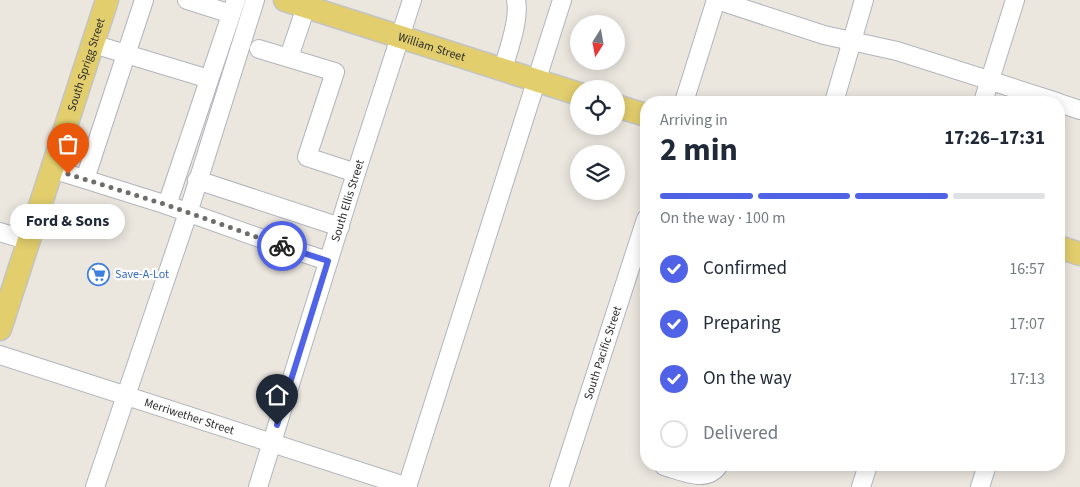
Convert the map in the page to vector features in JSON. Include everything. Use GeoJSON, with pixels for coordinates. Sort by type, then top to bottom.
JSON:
{"type":"FeatureCollection","features":[{"type":"Feature","properties":{"kind":"main road","name":"South Sprigg Street"},"geometry":{"type":"LineString","coordinates":[[0,329],[107,0]]}},
{"type":"Feature","properties":{"kind":"main road","name":"William Street"},"geometry":{"type":"LineString","coordinates":[[285,0],[570,91]]}},
{"type":"Feature","properties":{"kind":"main road"},"geometry":{"type":"LineString","coordinates":[[625,109],[640,113]]}},
{"type":"Feature","properties":{"kind":"main road"},"geometry":{"type":"LineString","coordinates":[[1065,249],[1080,254]]}},
{"type":"Feature","properties":{"kind":"street"},"geometry":{"type":"LineString","coordinates":[[85,179],[144,0]]}},
{"type":"Feature","properties":{"kind":"street"},"geometry":{"type":"LineString","coordinates":[[167,205],[233,7],[187,0]]}},
{"type":"Feature","properties":{"kind":"street"},"geometry":{"type":"LineString","coordinates":[[95,487],[188,213],[255,0]]}},
{"type":"Feature","properties":{"kind":"street","name":"South Ellis Street"},"geometry":{"type":"LineString","coordinates":[[258,487],[412,0]]}},
{"type":"Feature","properties":{"kind":"street"},"geometry":{"type":"LineString","coordinates":[[503,69],[514,25],[516,0]]}},
{"type":"Feature","properties":{"kind":"street"},"geometry":{"type":"LineString","coordinates":[[407,487],[562,0]]}},
{"type":"Feature","properties":{"kind":"street"},"geometry":{"type":"LineString","coordinates":[[686,96],[716,0],[824,36],[897,51],[1035,96]]}},
{"type":"Feature","properties":{"kind":"street"},"geometry":{"type":"LineString","coordinates":[[836,96],[864,0]]}},
{"type":"Feature","properties":{"kind":"street"},"geometry":{"type":"LineString","coordinates":[[985,96],[1015,0]]}},
{"type":"Feature","properties":{"kind":"street"},"geometry":{"type":"LineString","coordinates":[[289,57],[306,7]]}},
{"type":"Feature","properties":{"kind":"street"},"geometry":{"type":"LineString","coordinates":[[93,44],[208,79]]}},
{"type":"Feature","properties":{"kind":"street"},"geometry":{"type":"LineString","coordinates":[[259,49],[336,72],[307,158],[356,173]]}},
{"type":"Feature","properties":{"kind":"street"},"geometry":{"type":"LineString","coordinates":[[1065,105],[1080,110]]}},
{"type":"Feature","properties":{"kind":"street"},"geometry":{"type":"LineString","coordinates":[[52,168],[167,205],[328,261]]}},
{"type":"Feature","properties":{"kind":"street"},"geometry":{"type":"LineString","coordinates":[[197,180],[340,227]]}},
{"type":"Feature","properties":{"kind":"street"},"geometry":{"type":"LineString","coordinates":[[0,232],[29,241]]}},
{"type":"Feature","properties":{"kind":"street","name":"South Pacific Street"},"geometry":{"type":"LineString","coordinates":[[559,487],[640,240]]}},
{"type":"Feature","properties":{"kind":"street","name":"Merriwether Street"},"geometry":{"type":"LineString","coordinates":[[0,355],[407,487]]}},
{"type":"Feature","properties":{"kind":"street"},"geometry":{"type":"LineString","coordinates":[[680,471],[703,476],[714,471]]}},
{"type":"Feature","properties":{"kind":"street"},"geometry":{"type":"LineString","coordinates":[[861,487],[866,471]]}},
{"type":"Feature","properties":{"kind":"street"},"geometry":{"type":"LineString","coordinates":[[980,487],[985,471]]}},
{"type":"Feature","properties":{"kind":"way so far"},"geometry":{"type":"LineString","coordinates":[[68,174],[167,205],[282,246]]}},
{"type":"Feature","properties":{"kind":"place","name":"Ford & Sons"},"geometry":{"type":"Point","coordinates":[68,174]}},
{"type":"Feature","properties":{"kind":"place","name":"Save-A-Lot"},"geometry":{"type":"Point","coordinates":[99,274]}},
{"type":"Feature","properties":{"kind":"route"},"geometry":{"type":"LineString","coordinates":[[277,425],[328,261],[282,246]]}}]}
